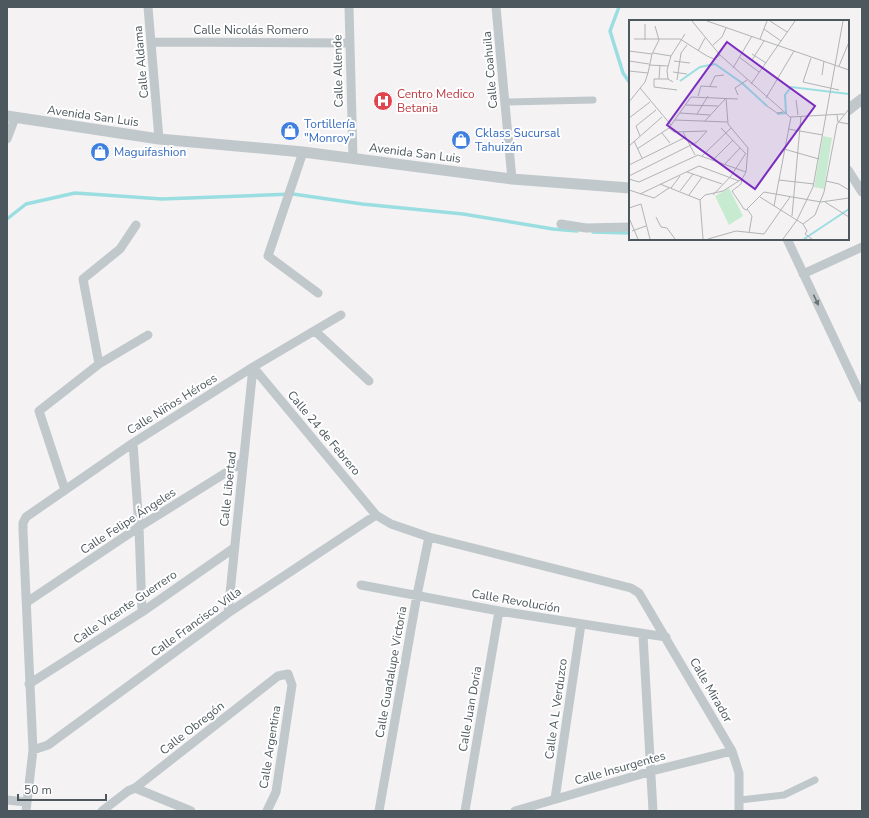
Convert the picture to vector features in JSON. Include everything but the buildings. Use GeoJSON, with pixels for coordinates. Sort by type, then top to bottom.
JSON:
{"type":"FeatureCollection","features":[{"type":"Feature","properties":{"kind":"street","name":"Calle Aldama"},"geometry":{"type":"LineString","coordinates":[[148,7],[159,138]]}},
{"type":"Feature","properties":{"kind":"street","name":"Calle Allende"},"geometry":{"type":"LineString","coordinates":[[349,7],[353,158]]}},
{"type":"Feature","properties":{"kind":"street","name":"Calle Coahuila"},"geometry":{"type":"LineString","coordinates":[[496,7],[512,179]]}},
{"type":"Feature","properties":{"kind":"street","name":"Calle Nicolás Romero"},"geometry":{"type":"LineString","coordinates":[[152,42],[350,43]]}},
{"type":"Feature","properties":{"kind":"street"},"geometry":{"type":"LineString","coordinates":[[849,109],[862,99]]}},
{"type":"Feature","properties":{"kind":"street"},"geometry":{"type":"LineString","coordinates":[[505,102],[593,100]]}},
{"type":"Feature","properties":{"kind":"street"},"geometry":{"type":"LineString","coordinates":[[7,139],[11,117]]}},
{"type":"Feature","properties":{"kind":"street","name":"Avenida San Luis"},"geometry":{"type":"LineString","coordinates":[[11,117],[159,138],[303,152],[512,179],[629,188]]}},
{"type":"Feature","properties":{"kind":"street"},"geometry":{"type":"LineString","coordinates":[[303,152],[268,256],[318,293]]}},
{"type":"Feature","properties":{"kind":"street"},"geometry":{"type":"LineString","coordinates":[[849,172],[862,192]]}},
{"type":"Feature","properties":{"kind":"street"},"geometry":{"type":"LineString","coordinates":[[561,224],[586,228],[629,227]]}},
{"type":"Feature","properties":{"kind":"street"},"geometry":{"type":"LineString","coordinates":[[99,364],[83,279],[120,249],[136,225]]}},
{"type":"Feature","properties":{"kind":"street"},"geometry":{"type":"LineString","coordinates":[[787,240],[862,398]]}},
{"type":"Feature","properties":{"kind":"street"},"geometry":{"type":"LineString","coordinates":[[803,274],[862,247]]}},
{"type":"Feature","properties":{"kind":"street","name":"Calle Niños Héroes"},"geometry":{"type":"LineString","coordinates":[[27,602],[23,523],[26,517],[133,443],[253,367],[341,315]]}},
{"type":"Feature","properties":{"kind":"street"},"geometry":{"type":"LineString","coordinates":[[315,331],[369,381]]}},
{"type":"Feature","properties":{"kind":"street"},"geometry":{"type":"LineString","coordinates":[[65,490],[40,411],[99,364],[148,334]]}},
{"type":"Feature","properties":{"kind":"street","name":"Calle Libertad"},"geometry":{"type":"LineString","coordinates":[[228,613],[253,367]]}},
{"type":"Feature","properties":{"kind":"street","name":"Calle 24 de Febrero"},"geometry":{"type":"LineString","coordinates":[[253,367],[376,515]]}},
{"type":"Feature","properties":{"kind":"street"},"geometry":{"type":"LineString","coordinates":[[133,443],[139,527],[142,612]]}},
{"type":"Feature","properties":{"kind":"street","name":"Calle Felipe Ángeles"},"geometry":{"type":"LineString","coordinates":[[27,602],[139,527],[243,462]]}},
{"type":"Feature","properties":{"kind":"street"},"geometry":{"type":"LineString","coordinates":[[376,515],[391,524],[429,537]]}},
{"type":"Feature","properties":{"kind":"street","name":"Calle Francisco Villa"},"geometry":{"type":"LineString","coordinates":[[32,750],[48,745],[228,613],[376,515]]}},
{"type":"Feature","properties":{"kind":"street","name":"Calle Mirador"},"geometry":{"type":"LineString","coordinates":[[429,537],[635,590],[639,593],[732,751],[739,773],[740,800],[738,811]]}},
{"type":"Feature","properties":{"kind":"street","name":"Calle Guadalupe Victoria"},"geometry":{"type":"LineString","coordinates":[[379,811],[417,595],[429,537]]}},
{"type":"Feature","properties":{"kind":"street","name":"Calle Vicente Guerrero"},"geometry":{"type":"LineString","coordinates":[[29,684],[142,612],[234,548]]}},
{"type":"Feature","properties":{"kind":"street","name":"Calle Revolución"},"geometry":{"type":"LineString","coordinates":[[361,585],[499,611],[643,635],[666,637]]}},
{"type":"Feature","properties":{"kind":"street"},"geometry":{"type":"LineString","coordinates":[[7,800],[26,806],[32,750],[27,602]]}},
{"type":"Feature","properties":{"kind":"street","name":"Calle Juan Doria"},"geometry":{"type":"LineString","coordinates":[[465,811],[499,611]]}},
{"type":"Feature","properties":{"kind":"street","name":"Calle A L Verduzco"},"geometry":{"type":"LineString","coordinates":[[555,799],[581,624]]}},
{"type":"Feature","properties":{"kind":"street"},"geometry":{"type":"LineString","coordinates":[[643,635],[652,771],[653,811]]}},
{"type":"Feature","properties":{"kind":"street","name":"Calle Obregón"},"geometry":{"type":"LineString","coordinates":[[102,811],[135,788],[278,676],[288,674],[292,685]]}},
{"type":"Feature","properties":{"kind":"street","name":"Calle Argentina"},"geometry":{"type":"LineString","coordinates":[[267,811],[276,792],[292,685]]}},
{"type":"Feature","properties":{"kind":"street","name":"Calle Insurgentes"},"geometry":{"type":"LineString","coordinates":[[515,811],[652,771],[732,751]]}},
{"type":"Feature","properties":{"kind":"street"},"geometry":{"type":"LineString","coordinates":[[740,800],[784,795],[815,780]]}},
{"type":"Feature","properties":{"kind":"street"},"geometry":{"type":"LineString","coordinates":[[135,788],[179,809],[191,811]]}},
{"type":"Feature","properties":{"kind":"waterway"},"geometry":{"type":"LineString","coordinates":[[619,7],[610,31],[623,73],[629,82]]}},
{"type":"Feature","properties":{"kind":"waterway"},"geometry":{"type":"LineString","coordinates":[[7,219],[26,204],[75,193],[162,199],[293,194],[362,204],[463,214],[553,229],[577,231]]}},
{"type":"Feature","properties":{"kind":"waterway"},"geometry":{"type":"LineString","coordinates":[[593,232],[629,233]]}},
{"type":"Feature","properties":{"kind":"place","name":"Centro Medico Betania"},"geometry":{"type":"Point","coordinates":[383,101]}},
{"type":"Feature","properties":{"kind":"place","name":"Tortillería \"Monroy\""},"geometry":{"type":"Point","coordinates":[290,131]}},
{"type":"Feature","properties":{"kind":"place","name":"Cklass Sucursal Tahuizán"},"geometry":{"type":"Point","coordinates":[461,140]}},
{"type":"Feature","properties":{"kind":"place","name":"Maguifashion"},"geometry":{"type":"Point","coordinates":[100,152]}}]}
